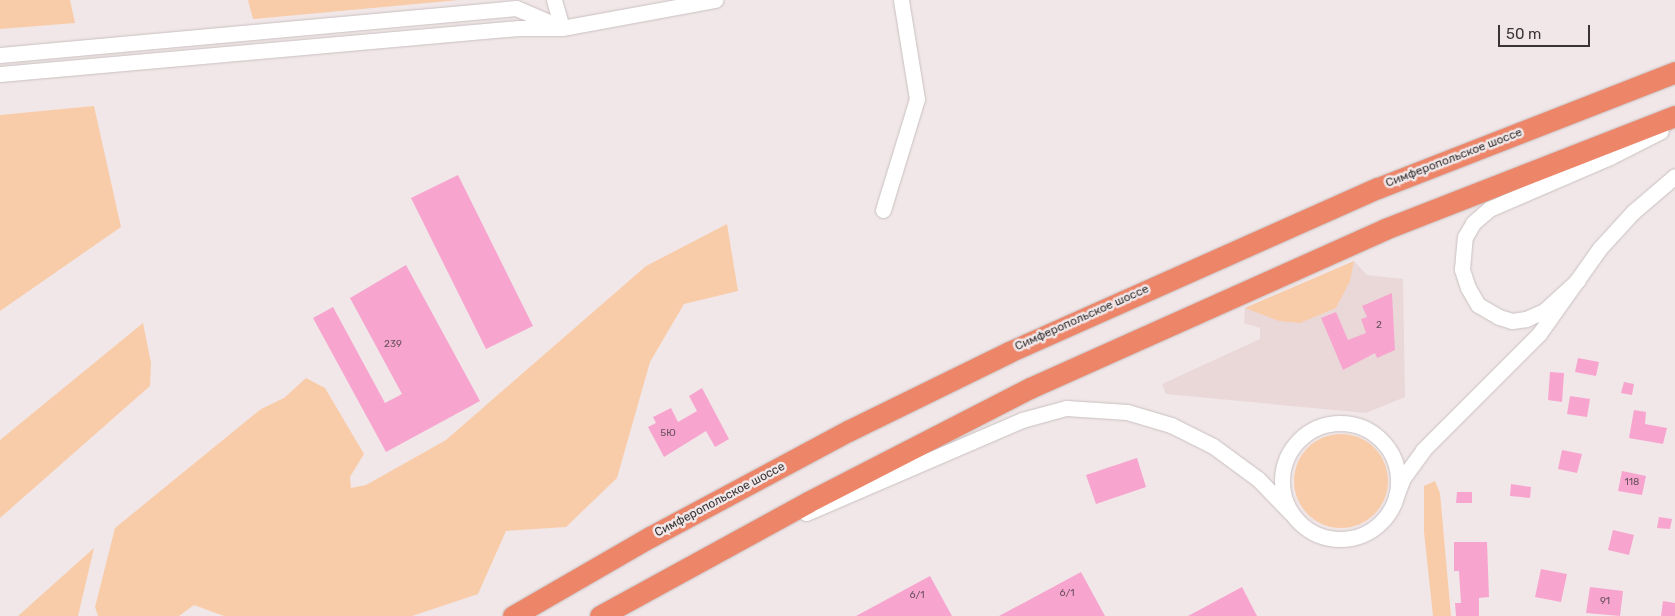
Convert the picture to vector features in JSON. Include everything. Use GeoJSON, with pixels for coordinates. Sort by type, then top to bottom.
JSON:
{"type":"FeatureCollection","features":[{"type":"Feature","properties":{"kind":"highway","name":"Симферопольское шоссе"},"geometry":{"type":"LineString","coordinates":[[513,616],[650,537],[848,431],[1008,352],[1378,188],[1675,72]]}},
{"type":"Feature","properties":{"kind":"highway"},"geometry":{"type":"LineString","coordinates":[[600,616],[706,556],[1030,388],[1240,292],[1385,229],[1675,116]]}},
{"type":"Feature","properties":{"kind":"street"},"geometry":{"type":"LineString","coordinates":[[554,0],[562,28]]}},
{"type":"Feature","properties":{"kind":"street"},"geometry":{"type":"LineString","coordinates":[[0,74],[519,28],[562,28],[715,0]]}},
{"type":"Feature","properties":{"kind":"street"},"geometry":{"type":"LineString","coordinates":[[883,210],[917,99],[901,0]]}},
{"type":"Feature","properties":{"kind":"street"},"geometry":{"type":"LineString","coordinates":[[0,54],[516,8],[562,28]]}},
{"type":"Feature","properties":{"kind":"street"},"geometry":{"type":"LineString","coordinates":[[1578,280],[1544,311],[1519,320],[1498,317],[1478,305],[1468,288],[1461,254],[1465,237],[1473,223],[1489,209],[1610,157],[1675,124]]}},
{"type":"Feature","properties":{"kind":"street"},"geometry":{"type":"LineString","coordinates":[[706,556],[1022,420],[1066,408],[1127,412],[1172,425],[1213,446],[1258,479],[1291,513],[1317,534],[1349,538],[1379,524],[1396,496],[1403,478],[1423,450],[1539,334],[1600,248],[1633,212],[1675,176]]}},
{"type":"Feature","properties":{"kind":"street"},"geometry":{"type":"LineString","coordinates":[[1291,513],[1282,483],[1289,452],[1311,430],[1326,424],[1357,425],[1385,444],[1394,460],[1398,478],[1396,496]]}},
{"type":"Feature","properties":{"kind":"shaded area"},"geometry":{"type":"Polygon","coordinates":[[[0,0],[70,0],[75,23],[0,29],[0,0]]]}},
{"type":"Feature","properties":{"kind":"shaded area"},"geometry":{"type":"Polygon","coordinates":[[[248,0],[459,0],[253,19],[248,0]]]}},
{"type":"Feature","properties":{"kind":"shaded area"},"geometry":{"type":"Polygon","coordinates":[[[94,106],[121,227],[0,311],[0,115],[94,106]]]}},
{"type":"Feature","properties":{"kind":"shaded area"},"geometry":{"type":"Polygon","coordinates":[[[727,224],[738,291],[684,304],[650,362],[617,478],[566,527],[506,531],[478,594],[412,616],[224,616],[194,605],[179,616],[98,616],[95,607],[115,528],[261,409],[284,398],[306,378],[325,388],[364,454],[350,477],[351,488],[366,485],[446,440],[646,266],[727,224]]]}},
{"type":"Feature","properties":{"kind":"shaded area"},"geometry":{"type":"Polygon","coordinates":[[[1354,261],[1367,275],[1403,279],[1405,397],[1366,413],[1166,394],[1162,384],[1260,339],[1260,328],[1244,323],[1245,308],[1354,261]]]}},
{"type":"Feature","properties":{"kind":"shaded area"},"geometry":{"type":"Polygon","coordinates":[[[1354,261],[1350,281],[1336,308],[1300,323],[1279,321],[1245,308],[1354,261]]]}},
{"type":"Feature","properties":{"kind":"shaded area"},"geometry":{"type":"Polygon","coordinates":[[[143,323],[151,363],[150,386],[0,518],[0,440],[143,323]]]}},
{"type":"Feature","properties":{"kind":"shaded area"},"geometry":{"type":"Polygon","coordinates":[[[1341,434],[1359,438],[1374,448],[1384,463],[1388,481],[1384,499],[1374,514],[1359,524],[1341,528],[1323,524],[1308,514],[1298,499],[1294,481],[1298,463],[1308,448],[1323,438],[1341,434]]]}},
{"type":"Feature","properties":{"kind":"shaded area"},"geometry":{"type":"Polygon","coordinates":[[[1435,481],[1440,493],[1451,616],[1433,616],[1424,532],[1424,486],[1435,481]]]}},
{"type":"Feature","properties":{"kind":"shaded area"},"geometry":{"type":"Polygon","coordinates":[[[94,548],[78,616],[18,616],[94,548]]]}},
{"type":"Feature","properties":{"kind":"building"},"geometry":{"type":"Polygon","coordinates":[[[458,175],[533,326],[486,349],[411,198],[458,175]]]}},
{"type":"Feature","properties":{"kind":"building"},"geometry":{"type":"Polygon","coordinates":[[[406,265],[480,401],[386,452],[313,318],[333,307],[385,403],[402,394],[350,298],[406,265]]]}},
{"type":"Feature","properties":{"kind":"building"},"geometry":{"type":"Polygon","coordinates":[[[1392,293],[1395,350],[1377,358],[1375,353],[1343,370],[1321,318],[1336,312],[1348,340],[1366,333],[1361,319],[1367,317],[1362,306],[1392,293]]]}},
{"type":"Feature","properties":{"kind":"building"},"geometry":{"type":"Polygon","coordinates":[[[1578,358],[1599,362],[1596,376],[1575,372],[1578,358]]]}},
{"type":"Feature","properties":{"kind":"building"},"geometry":{"type":"Polygon","coordinates":[[[1550,372],[1564,373],[1562,402],[1548,400],[1550,372]]]}},
{"type":"Feature","properties":{"kind":"building"},"geometry":{"type":"Polygon","coordinates":[[[1624,382],[1634,384],[1632,395],[1621,393],[1624,382]]]}},
{"type":"Feature","properties":{"kind":"building"},"geometry":{"type":"Polygon","coordinates":[[[702,388],[729,439],[715,447],[706,431],[664,457],[648,427],[656,423],[653,417],[671,408],[678,422],[697,411],[689,396],[702,388]]]}},
{"type":"Feature","properties":{"kind":"building"},"geometry":{"type":"Polygon","coordinates":[[[1570,396],[1590,399],[1587,417],[1567,414],[1570,396]]]}},
{"type":"Feature","properties":{"kind":"building"},"geometry":{"type":"Polygon","coordinates":[[[1634,410],[1646,412],[1645,424],[1667,428],[1663,444],[1629,438],[1634,410]]]}},
{"type":"Feature","properties":{"kind":"building"},"geometry":{"type":"Polygon","coordinates":[[[1562,450],[1582,454],[1577,473],[1558,469],[1562,450]]]}},
{"type":"Feature","properties":{"kind":"building"},"geometry":{"type":"Polygon","coordinates":[[[1137,458],[1146,487],[1096,504],[1086,475],[1137,458]]]}},
{"type":"Feature","properties":{"kind":"building"},"geometry":{"type":"Polygon","coordinates":[[[1622,471],[1646,476],[1642,495],[1618,491],[1622,471]]]}},
{"type":"Feature","properties":{"kind":"building"},"geometry":{"type":"Polygon","coordinates":[[[1511,484],[1531,487],[1530,498],[1510,496],[1511,484]]]}},
{"type":"Feature","properties":{"kind":"building"},"geometry":{"type":"Polygon","coordinates":[[[1457,492],[1472,492],[1472,503],[1456,503],[1457,492]]]}},
{"type":"Feature","properties":{"kind":"building"},"geometry":{"type":"Polygon","coordinates":[[[1659,517],[1672,519],[1670,529],[1657,528],[1659,517]]]}},
{"type":"Feature","properties":{"kind":"building"},"geometry":{"type":"Polygon","coordinates":[[[1613,530],[1634,535],[1629,555],[1608,550],[1613,530]]]}},
{"type":"Feature","properties":{"kind":"building"},"geometry":{"type":"Polygon","coordinates":[[[1454,542],[1487,542],[1489,597],[1479,598],[1479,616],[1456,616],[1455,603],[1461,603],[1459,571],[1454,571],[1454,542]]]}},
{"type":"Feature","properties":{"kind":"building"},"geometry":{"type":"Polygon","coordinates":[[[1541,569],[1567,574],[1561,602],[1535,597],[1541,569]]]}},
{"type":"Feature","properties":{"kind":"building"},"geometry":{"type":"Polygon","coordinates":[[[1081,572],[1105,616],[999,616],[1081,572]]]}},
{"type":"Feature","properties":{"kind":"building"},"geometry":{"type":"Polygon","coordinates":[[[930,576],[952,616],[856,616],[930,576]]]}},
{"type":"Feature","properties":{"kind":"building"},"geometry":{"type":"Polygon","coordinates":[[[1242,587],[1257,616],[1188,616],[1242,587]]]}},
{"type":"Feature","properties":{"kind":"building"},"geometry":{"type":"Polygon","coordinates":[[[1590,587],[1623,591],[1620,616],[1586,613],[1590,587]]]}},
{"type":"Feature","properties":{"kind":"building"},"geometry":{"type":"Polygon","coordinates":[[[1663,601],[1675,603],[1675,616],[1661,616],[1663,601]]]}}]}
